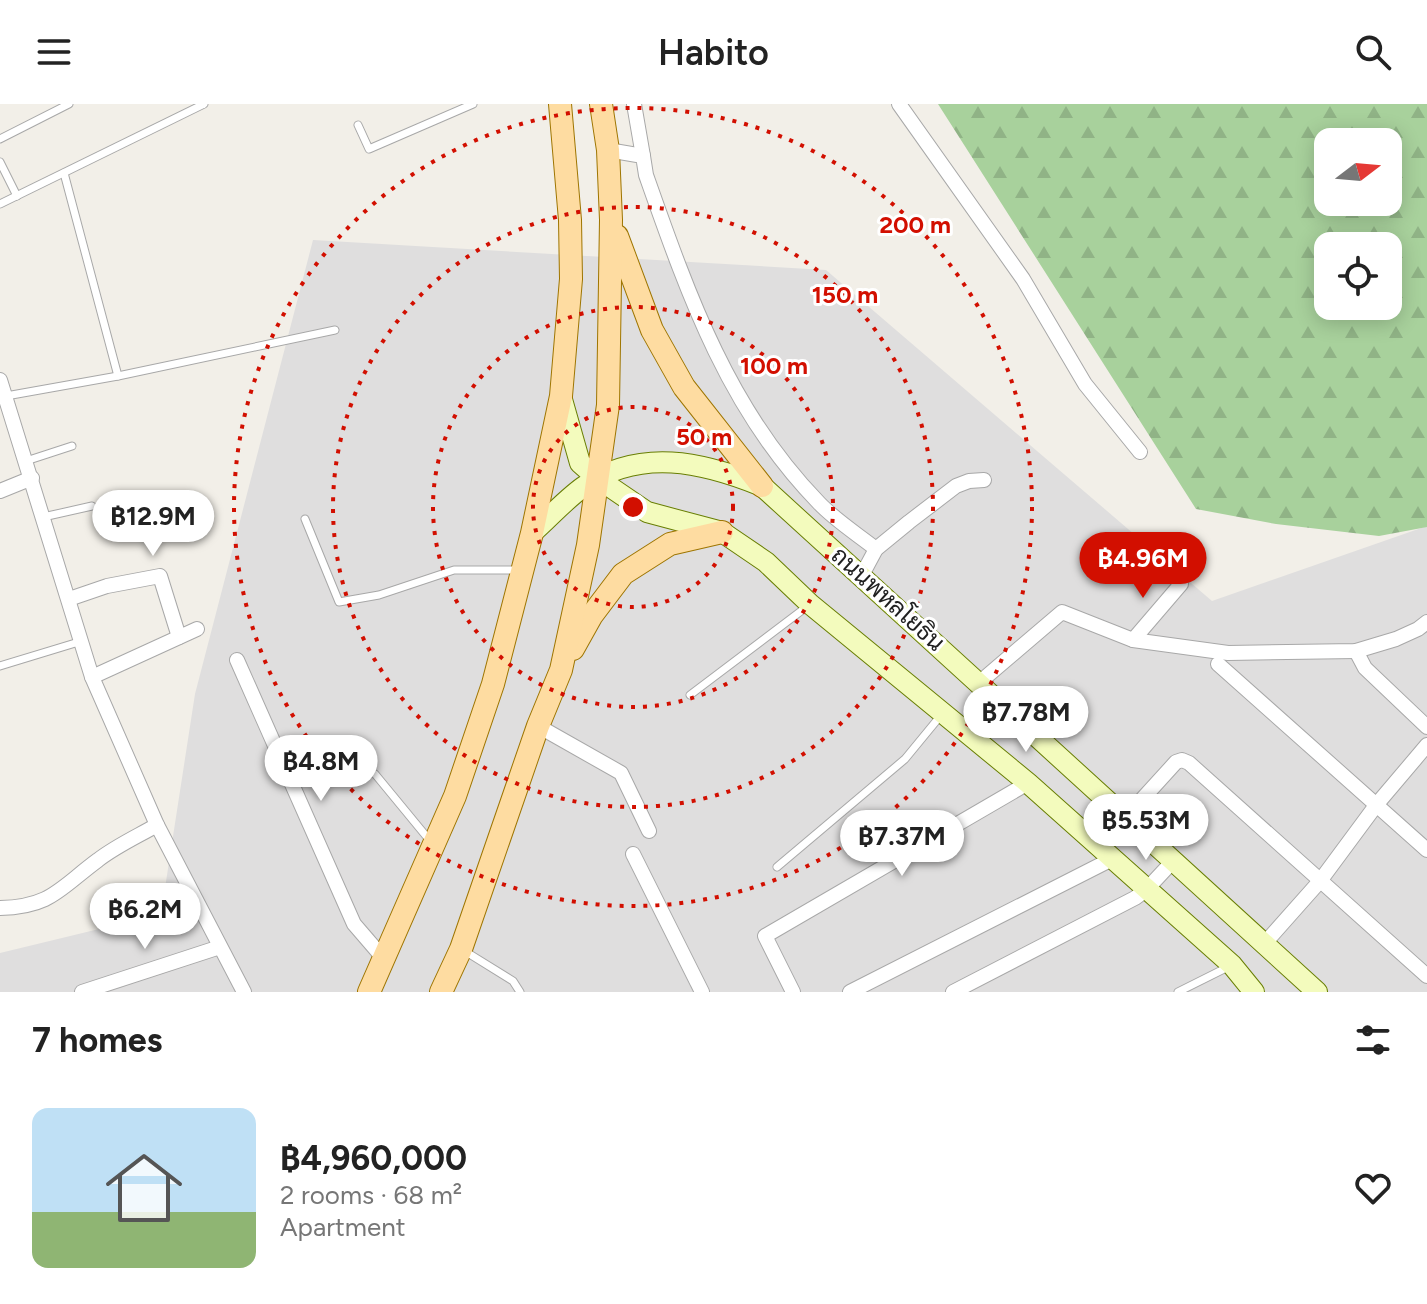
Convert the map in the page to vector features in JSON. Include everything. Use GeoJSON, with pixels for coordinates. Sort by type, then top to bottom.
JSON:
{"type":"FeatureCollection","features":[{"type":"Feature","properties":{"kind":"main road","name":"ถนนพหลโยธิน"},"geometry":{"type":"LineString","coordinates":[[369,992],[455,796],[493,684],[532,533],[561,396],[571,279],[571,235],[560,104]]}},
{"type":"Feature","properties":{"kind":"main road"},"geometry":{"type":"LineString","coordinates":[[561,670],[588,545],[608,405],[611,220],[608,150],[601,104]]}},
{"type":"Feature","properties":{"kind":"main road"},"geometry":{"type":"LineString","coordinates":[[611,220],[652,330],[678,376],[762,486]]}},
{"type":"Feature","properties":{"kind":"main road","name":"ถนนพหลโยธิน"},"geometry":{"type":"LineString","coordinates":[[561,396],[580,463],[597,478],[647,512],[722,532],[766,562],[810,604],[1028,783],[1232,965],[1254,992]]}},
{"type":"Feature","properties":{"kind":"main road","name":"ถนนพหลโยธิน"},"geometry":{"type":"LineString","coordinates":[[532,533],[582,488],[597,478],[630,465],[685,462],[728,472],[762,486],[1317,992]]}},
{"type":"Feature","properties":{"kind":"main road"},"geometry":{"type":"LineString","coordinates":[[443,991],[461,949],[538,726],[561,670],[592,615],[623,574],[670,544],[722,532]]}},
{"type":"Feature","properties":{"kind":"street"},"geometry":{"type":"LineString","coordinates":[[634,104],[646,175],[688,294],[736,394],[771,447],[820,504],[876,549]]}},
{"type":"Feature","properties":{"kind":"street"},"geometry":{"type":"LineString","coordinates":[[899,104],[1023,279],[1085,384],[1140,452]]}},
{"type":"Feature","properties":{"kind":"street"},"geometry":{"type":"LineString","coordinates":[[608,150],[643,156]]}},
{"type":"Feature","properties":{"kind":"street"},"geometry":{"type":"LineString","coordinates":[[0,380],[92,677],[157,825],[244,992]]}},
{"type":"Feature","properties":{"kind":"street"},"geometry":{"type":"LineString","coordinates":[[0,491],[32,478]]}},
{"type":"Feature","properties":{"kind":"street"},"geometry":{"type":"LineString","coordinates":[[862,575],[876,549],[956,486],[984,480]]}},
{"type":"Feature","properties":{"kind":"street"},"geometry":{"type":"LineString","coordinates":[[69,599],[107,586],[160,576],[179,637]]}},
{"type":"Feature","properties":{"kind":"street"},"geometry":{"type":"LineString","coordinates":[[1133,640],[1181,584]]}},
{"type":"Feature","properties":{"kind":"street"},"geometry":{"type":"LineString","coordinates":[[980,682],[1062,612],[1133,640],[1228,653],[1356,651],[1396,639],[1427,622]]}},
{"type":"Feature","properties":{"kind":"street"},"geometry":{"type":"LineString","coordinates":[[92,677],[197,629]]}},
{"type":"Feature","properties":{"kind":"street"},"geometry":{"type":"LineString","coordinates":[[1356,651],[1365,668],[1427,727]]}},
{"type":"Feature","properties":{"kind":"street"},"geometry":{"type":"LineString","coordinates":[[237,660],[354,924],[385,960]]}},
{"type":"Feature","properties":{"kind":"street"},"geometry":{"type":"LineString","coordinates":[[1218,664],[1427,850]]}},
{"type":"Feature","properties":{"kind":"street"},"geometry":{"type":"LineString","coordinates":[[538,726],[621,773],[649,831]]}},
{"type":"Feature","properties":{"kind":"street"},"geometry":{"type":"LineString","coordinates":[[1265,943],[1320,881],[1377,804],[1427,745]]}},
{"type":"Feature","properties":{"kind":"street"},"geometry":{"type":"LineString","coordinates":[[1126,817],[1164,772],[1176,762],[1182,760],[1189,763],[1427,976]]}},
{"type":"Feature","properties":{"kind":"street"},"geometry":{"type":"LineString","coordinates":[[793,992],[765,936],[1028,783]]}},
{"type":"Feature","properties":{"kind":"street"},"geometry":{"type":"LineString","coordinates":[[0,908],[27,907],[47,899],[100,858],[157,825]]}},
{"type":"Feature","properties":{"kind":"street"},"geometry":{"type":"LineString","coordinates":[[633,854],[702,992]]}},
{"type":"Feature","properties":{"kind":"street"},"geometry":{"type":"LineString","coordinates":[[850,992],[1112,859]]}},
{"type":"Feature","properties":{"kind":"street"},"geometry":{"type":"LineString","coordinates":[[953,992],[1146,890],[1174,860]]}},
{"type":"Feature","properties":{"kind":"street"},"geometry":{"type":"LineString","coordinates":[[82,992],[220,947]]}},
{"type":"Feature","properties":{"kind":"lane"},"geometry":{"type":"LineString","coordinates":[[0,139],[67,104]]}},
{"type":"Feature","properties":{"kind":"lane"},"geometry":{"type":"LineString","coordinates":[[0,204],[204,104]]}},
{"type":"Feature","properties":{"kind":"lane"},"geometry":{"type":"LineString","coordinates":[[358,125],[369,149],[473,104]]}},
{"type":"Feature","properties":{"kind":"lane"},"geometry":{"type":"LineString","coordinates":[[0,162],[17,196]]}},
{"type":"Feature","properties":{"kind":"lane"},"geometry":{"type":"LineString","coordinates":[[64,173],[118,376]]}},
{"type":"Feature","properties":{"kind":"lane"},"geometry":{"type":"LineString","coordinates":[[3,397],[335,330]]}},
{"type":"Feature","properties":{"kind":"lane"},"geometry":{"type":"LineString","coordinates":[[26,461],[72,446]]}},
{"type":"Feature","properties":{"kind":"lane"},"geometry":{"type":"LineString","coordinates":[[43,517],[92,506]]}},
{"type":"Feature","properties":{"kind":"lane"},"geometry":{"type":"LineString","coordinates":[[305,519],[339,602],[379,595],[454,570],[524,570]]}},
{"type":"Feature","properties":{"kind":"lane"},"geometry":{"type":"LineString","coordinates":[[690,695],[810,604]]}},
{"type":"Feature","properties":{"kind":"lane"},"geometry":{"type":"LineString","coordinates":[[0,666],[82,641]]}},
{"type":"Feature","properties":{"kind":"lane"},"geometry":{"type":"LineString","coordinates":[[777,867],[905,759],[943,713]]}},
{"type":"Feature","properties":{"kind":"lane"},"geometry":{"type":"LineString","coordinates":[[312,780],[364,769],[375,774],[435,846]]}},
{"type":"Feature","properties":{"kind":"lane"},"geometry":{"type":"LineString","coordinates":[[461,949],[513,981],[520,992]]}},
{"type":"Feature","properties":{"kind":"lane"},"geometry":{"type":"LineString","coordinates":[[1178,992],[1232,965]]}},
{"type":"Feature","properties":{"kind":"shaded area"},"geometry":{"type":"Polygon","coordinates":[[[313,240],[826,270],[1212,601],[1427,526],[1427,992],[0,992],[0,953],[161,914],[195,694],[313,240]]]}},
{"type":"Feature","properties":{"kind":"green space"},"geometry":{"type":"Polygon","coordinates":[[[938,104],[1427,104],[1427,527],[1379,536],[1276,524],[1196,509],[938,104]]]}}]}
